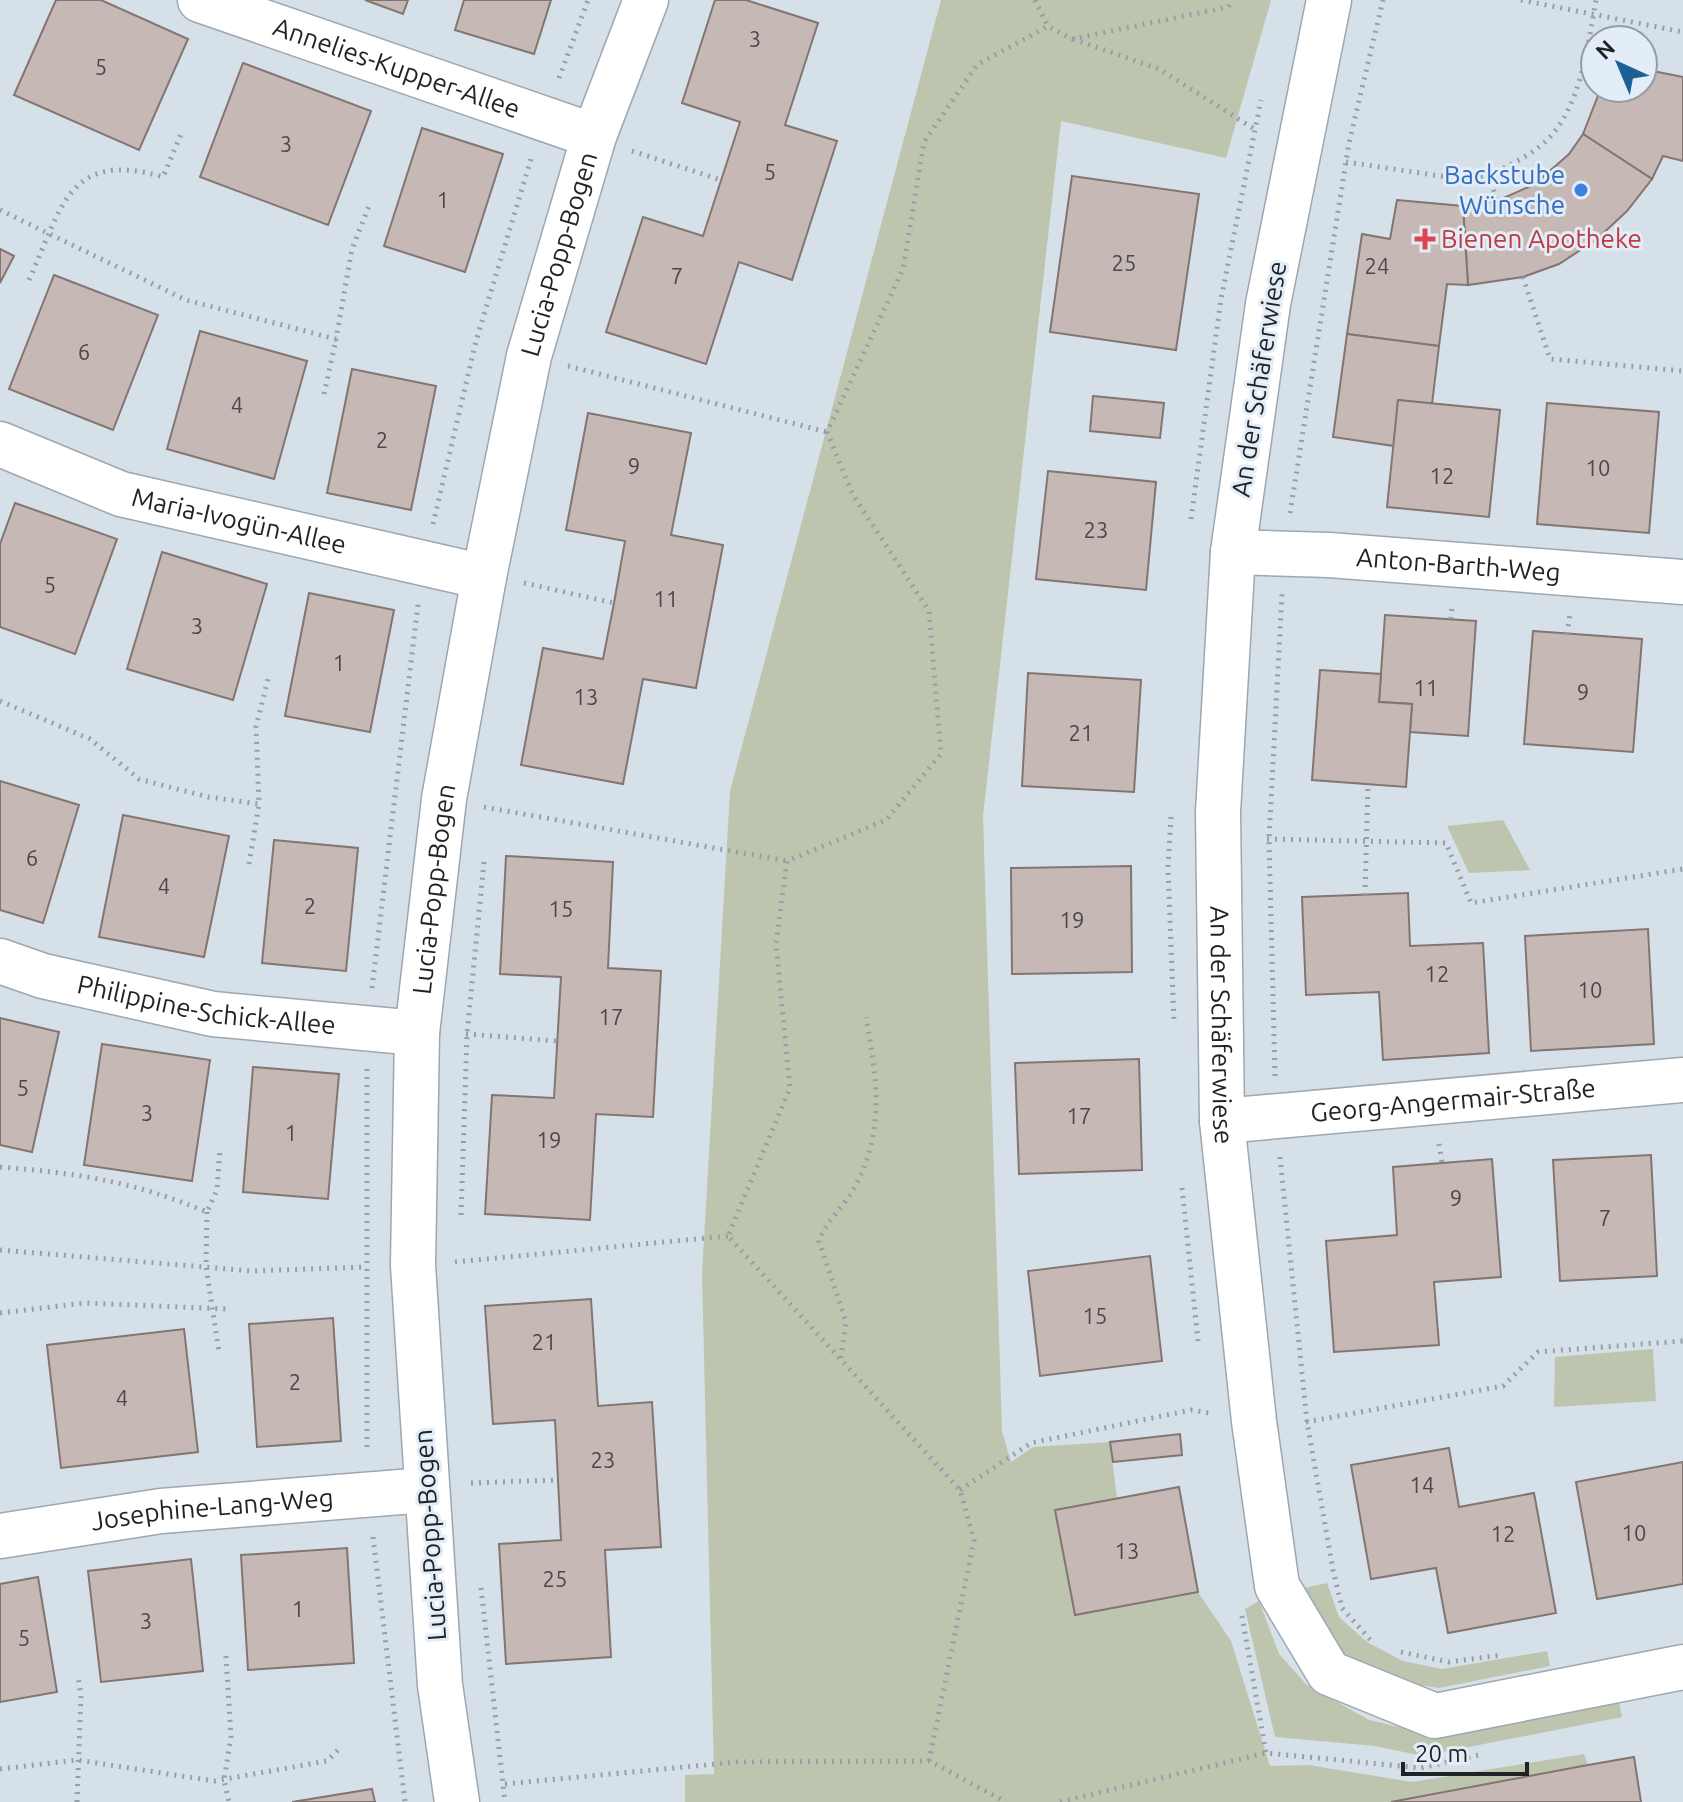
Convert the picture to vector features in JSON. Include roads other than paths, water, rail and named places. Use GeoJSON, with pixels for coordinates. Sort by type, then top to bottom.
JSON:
{"type":"FeatureCollection","features":[{"type":"Feature","properties":{"kind":"street","name":"Annelies-Kupper-Allee"},"geometry":{"type":"LineString","coordinates":[[200,0],[594,136]]}},
{"type":"Feature","properties":{"kind":"street","name":"Lucia-Popp-Bogen"},"geometry":{"type":"LineString","coordinates":[[457,1802],[440,1685],[447,1487],[413,1265],[417,1033],[444,799],[504,580],[529,356],[594,136],[646,0]]}},
{"type":"Feature","properties":{"kind":"street","name":"An der Schäferwiese"},"geometry":{"type":"LineString","coordinates":[[1329,0],[1268,304],[1233,552],[1218,838],[1222,1121],[1254,1421],[1277,1586],[1329,1673],[1435,1716],[1683,1667]]}},
{"type":"Feature","properties":{"kind":"street","name":"Maria-Ivogün-Allee"},"geometry":{"type":"LineString","coordinates":[[0,444],[121,494],[504,580]]}},
{"type":"Feature","properties":{"kind":"street","name":"Anton-Barth-Weg"},"geometry":{"type":"LineString","coordinates":[[1233,552],[1683,582]]}},
{"type":"Feature","properties":{"kind":"street","name":"Philippine-Schick-Allee"},"geometry":{"type":"LineString","coordinates":[[0,961],[43,976],[213,1014],[417,1033]]}},
{"type":"Feature","properties":{"kind":"street","name":"Georg-Angermair-Straße"},"geometry":{"type":"LineString","coordinates":[[1222,1121],[1683,1080]]}},
{"type":"Feature","properties":{"kind":"street","name":"Josephine-Lang-Weg"},"geometry":{"type":"LineString","coordinates":[[0,1536],[161,1511],[447,1487]]}},
{"type":"Feature","properties":{"kind":"place","name":"Backstube Wünsche"},"geometry":{"type":"Point","coordinates":[1581,190]}},
{"type":"Feature","properties":{"kind":"place","name":"Bienen Apotheke"},"geometry":{"type":"Point","coordinates":[1425,239]}}]}
